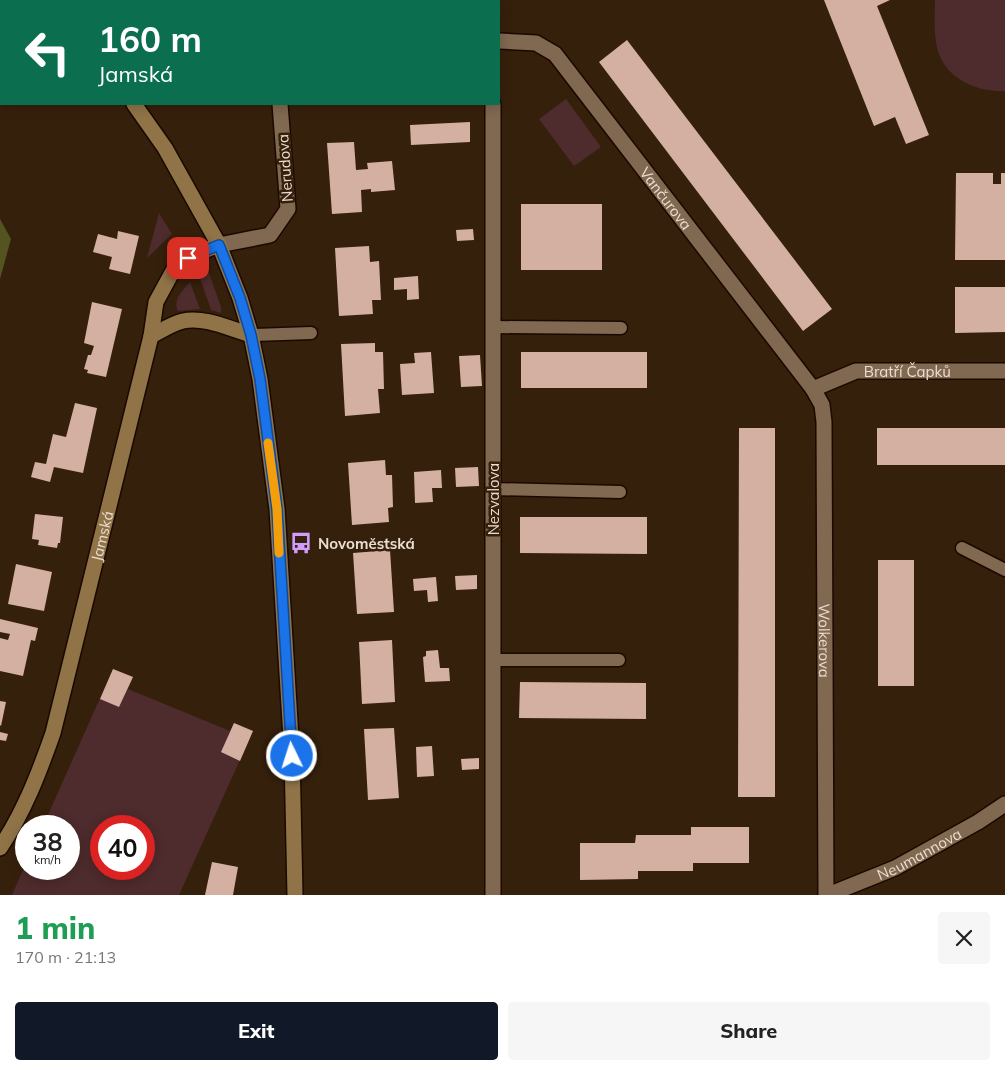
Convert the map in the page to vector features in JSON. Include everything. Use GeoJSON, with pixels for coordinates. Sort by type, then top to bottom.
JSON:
{"type":"FeatureCollection","features":[{"type":"Feature","properties":{"kind":"street","name":"Vančurova"},"geometry":{"type":"LineString","coordinates":[[500,41],[536,43],[555,54],[813,389]]}},
{"type":"Feature","properties":{"kind":"street"},"geometry":{"type":"LineString","coordinates":[[135,105],[165,148],[219,245],[240,298],[251,335],[260,379],[277,509],[292,756],[295,895]]}},
{"type":"Feature","properties":{"kind":"street","name":"Nerudova"},"geometry":{"type":"LineString","coordinates":[[219,245],[270,235],[288,208],[280,105]]}},
{"type":"Feature","properties":{"kind":"street","name":"Nezvalova"},"geometry":{"type":"LineString","coordinates":[[493,105],[493,895]]}},
{"type":"Feature","properties":{"kind":"street","name":"Jamská"},"geometry":{"type":"LineString","coordinates":[[0,848],[13,828],[39,774],[53,733],[151,336],[156,302],[174,269],[188,258],[219,245]]}},
{"type":"Feature","properties":{"kind":"street"},"geometry":{"type":"LineString","coordinates":[[151,336],[183,321],[197,320],[251,335]]}},
{"type":"Feature","properties":{"kind":"street","name":"Bratří Čapků"},"geometry":{"type":"LineString","coordinates":[[813,389],[856,371],[1005,371]]}},
{"type":"Feature","properties":{"kind":"street","name":"Wolkerova"},"geometry":{"type":"LineString","coordinates":[[813,389],[822,405],[824,422],[827,895]]}},
{"type":"Feature","properties":{"kind":"street","name":"Neumannova"},"geometry":{"type":"LineString","coordinates":[[827,895],[895,868],[978,822],[1005,804]]}},
{"type":"Feature","properties":{"kind":"lane"},"geometry":{"type":"LineString","coordinates":[[493,327],[621,328]]}},
{"type":"Feature","properties":{"kind":"lane"},"geometry":{"type":"LineString","coordinates":[[251,335],[311,334]]}},
{"type":"Feature","properties":{"kind":"lane"},"geometry":{"type":"LineString","coordinates":[[493,490],[620,492]]}},
{"type":"Feature","properties":{"kind":"lane"},"geometry":{"type":"LineString","coordinates":[[962,548],[1005,570]]}},
{"type":"Feature","properties":{"kind":"lane"},"geometry":{"type":"LineString","coordinates":[[493,660],[619,660]]}},
{"type":"Feature","properties":{"kind":"shaded area"},"geometry":{"type":"Polygon","coordinates":[[[935,0],[1005,0],[1005,91],[975,87],[957,78],[950,71],[939,54],[936,41],[935,0]]]}},
{"type":"Feature","properties":{"kind":"shaded area"},"geometry":{"type":"Polygon","coordinates":[[[566,99],[601,147],[574,166],[539,119],[566,99]]]}},
{"type":"Feature","properties":{"kind":"shaded area"},"geometry":{"type":"Polygon","coordinates":[[[159,213],[172,234],[147,258],[159,213]]]}},
{"type":"Feature","properties":{"kind":"shaded area"},"geometry":{"type":"Polygon","coordinates":[[[0,219],[11,239],[0,279],[0,219]]]}},
{"type":"Feature","properties":{"kind":"shaded area"},"geometry":{"type":"Polygon","coordinates":[[[203,272],[209,273],[221,307],[221,313],[211,310],[199,275],[203,272]]]}},
{"type":"Feature","properties":{"kind":"shaded area"},"geometry":{"type":"Polygon","coordinates":[[[190,282],[200,309],[178,311],[177,299],[190,282]]]}},
{"type":"Feature","properties":{"kind":"shaded area"},"geometry":{"type":"Polygon","coordinates":[[[113,669],[133,677],[128,689],[230,731],[234,723],[253,731],[179,895],[12,895],[19,880],[80,880],[80,815],[48,815],[113,669]]]}},
{"type":"Feature","properties":{"kind":"building"},"geometry":{"type":"Polygon","coordinates":[[[824,0],[890,0],[877,6],[929,135],[906,144],[895,117],[874,126],[824,0]]]}},
{"type":"Feature","properties":{"kind":"building"},"geometry":{"type":"Polygon","coordinates":[[[627,40],[832,309],[803,331],[599,62],[627,40]]]}},
{"type":"Feature","properties":{"kind":"building"},"geometry":{"type":"Polygon","coordinates":[[[470,122],[470,142],[411,145],[410,125],[470,122]]]}},
{"type":"Feature","properties":{"kind":"building"},"geometry":{"type":"Polygon","coordinates":[[[354,142],[356,170],[368,169],[367,163],[392,161],[395,190],[371,192],[371,189],[361,190],[362,212],[332,214],[327,143],[354,142]]]}},
{"type":"Feature","properties":{"kind":"building"},"geometry":{"type":"Polygon","coordinates":[[[956,173],[993,173],[993,184],[1001,184],[1001,173],[1005,173],[1005,260],[955,260],[956,173]]]}},
{"type":"Feature","properties":{"kind":"building"},"geometry":{"type":"Polygon","coordinates":[[[521,204],[602,204],[602,270],[521,270],[521,204]]]}},
{"type":"Feature","properties":{"kind":"building"},"geometry":{"type":"Polygon","coordinates":[[[473,229],[474,240],[457,241],[456,230],[473,229]]]}},
{"type":"Feature","properties":{"kind":"building"},"geometry":{"type":"Polygon","coordinates":[[[118,231],[139,236],[130,274],[109,269],[112,257],[93,252],[98,234],[117,239],[118,231]]]}},
{"type":"Feature","properties":{"kind":"building"},"geometry":{"type":"Polygon","coordinates":[[[369,246],[370,262],[379,261],[381,300],[372,300],[373,314],[339,316],[335,248],[369,246]]]}},
{"type":"Feature","properties":{"kind":"building"},"geometry":{"type":"Polygon","coordinates":[[[418,276],[419,299],[407,300],[407,289],[394,290],[394,278],[418,276]]]}},
{"type":"Feature","properties":{"kind":"building"},"geometry":{"type":"Polygon","coordinates":[[[955,287],[1005,287],[1005,332],[955,333],[955,287]]]}},
{"type":"Feature","properties":{"kind":"building"},"geometry":{"type":"Polygon","coordinates":[[[92,302],[122,309],[106,377],[87,373],[88,370],[84,369],[88,355],[91,355],[94,346],[84,343],[92,302]]]}},
{"type":"Feature","properties":{"kind":"building"},"geometry":{"type":"Polygon","coordinates":[[[375,343],[375,352],[383,352],[384,389],[378,389],[380,413],[345,416],[341,344],[375,343]]]}},
{"type":"Feature","properties":{"kind":"building"},"geometry":{"type":"Polygon","coordinates":[[[431,352],[434,393],[402,395],[400,364],[415,363],[414,353],[431,352]]]}},
{"type":"Feature","properties":{"kind":"building"},"geometry":{"type":"Polygon","coordinates":[[[521,352],[647,352],[647,388],[521,388],[521,352]]]}},
{"type":"Feature","properties":{"kind":"building"},"geometry":{"type":"Polygon","coordinates":[[[480,355],[482,386],[461,387],[459,356],[480,355]]]}},
{"type":"Feature","properties":{"kind":"building"},"geometry":{"type":"Polygon","coordinates":[[[75,403],[97,408],[83,473],[54,467],[50,482],[31,477],[35,462],[46,464],[53,434],[66,437],[75,403]]]}},
{"type":"Feature","properties":{"kind":"building"},"geometry":{"type":"Polygon","coordinates":[[[739,428],[775,428],[775,797],[738,797],[739,428]]]}},
{"type":"Feature","properties":{"kind":"building"},"geometry":{"type":"Polygon","coordinates":[[[877,428],[1005,428],[1005,465],[877,465],[877,428]]]}},
{"type":"Feature","properties":{"kind":"building"},"geometry":{"type":"Polygon","coordinates":[[[385,460],[386,475],[392,475],[393,507],[388,508],[389,522],[352,525],[348,463],[385,460]]]}},
{"type":"Feature","properties":{"kind":"building"},"geometry":{"type":"Polygon","coordinates":[[[478,467],[479,486],[456,487],[455,468],[478,467]]]}},
{"type":"Feature","properties":{"kind":"building"},"geometry":{"type":"Polygon","coordinates":[[[441,470],[442,488],[432,488],[433,502],[415,503],[414,472],[441,470]]]}},
{"type":"Feature","properties":{"kind":"building"},"geometry":{"type":"Polygon","coordinates":[[[35,514],[63,517],[60,543],[58,543],[57,548],[38,545],[39,540],[32,539],[35,514]]]}},
{"type":"Feature","properties":{"kind":"building"},"geometry":{"type":"Polygon","coordinates":[[[520,517],[647,517],[647,554],[520,553],[520,517]]]}},
{"type":"Feature","properties":{"kind":"building"},"geometry":{"type":"Polygon","coordinates":[[[390,550],[394,612],[357,614],[353,553],[390,550]]]}},
{"type":"Feature","properties":{"kind":"building"},"geometry":{"type":"Polygon","coordinates":[[[878,560],[914,560],[914,686],[878,686],[878,560]]]}},
{"type":"Feature","properties":{"kind":"building"},"geometry":{"type":"Polygon","coordinates":[[[16,564],[52,572],[44,611],[8,604],[16,564]]]}},
{"type":"Feature","properties":{"kind":"building"},"geometry":{"type":"Polygon","coordinates":[[[477,575],[477,589],[456,590],[455,576],[477,575]]]}},
{"type":"Feature","properties":{"kind":"building"},"geometry":{"type":"Polygon","coordinates":[[[436,577],[438,601],[428,602],[427,590],[414,591],[413,579],[436,577]]]}},
{"type":"Feature","properties":{"kind":"building"},"geometry":{"type":"Polygon","coordinates":[[[0,619],[38,628],[35,641],[31,640],[23,676],[0,671],[0,638],[8,640],[10,634],[0,632],[0,619]]]}},
{"type":"Feature","properties":{"kind":"building"},"geometry":{"type":"Polygon","coordinates":[[[392,640],[395,702],[362,704],[359,642],[392,640]]]}},
{"type":"Feature","properties":{"kind":"building"},"geometry":{"type":"Polygon","coordinates":[[[438,650],[440,668],[449,668],[450,681],[425,682],[423,657],[426,656],[426,651],[438,650]]]}},
{"type":"Feature","properties":{"kind":"building"},"geometry":{"type":"Polygon","coordinates":[[[113,669],[133,677],[119,707],[100,699],[113,669]]]}},
{"type":"Feature","properties":{"kind":"building"},"geometry":{"type":"Polygon","coordinates":[[[520,682],[646,683],[646,719],[519,718],[520,682]]]}},
{"type":"Feature","properties":{"kind":"building"},"geometry":{"type":"Polygon","coordinates":[[[0,701],[6,702],[1,726],[0,725],[0,701]]]}},
{"type":"Feature","properties":{"kind":"building"},"geometry":{"type":"Polygon","coordinates":[[[234,723],[253,731],[240,761],[221,752],[234,723]]]}},
{"type":"Feature","properties":{"kind":"building"},"geometry":{"type":"Polygon","coordinates":[[[394,728],[399,798],[368,800],[364,729],[394,728]]]}},
{"type":"Feature","properties":{"kind":"building"},"geometry":{"type":"Polygon","coordinates":[[[0,732],[8,734],[6,741],[0,740],[0,732]]]}},
{"type":"Feature","properties":{"kind":"building"},"geometry":{"type":"Polygon","coordinates":[[[432,746],[434,776],[417,777],[416,747],[432,746]]]}},
{"type":"Feature","properties":{"kind":"building"},"geometry":{"type":"Polygon","coordinates":[[[479,758],[479,769],[462,770],[461,759],[479,758]]]}},
{"type":"Feature","properties":{"kind":"building"},"geometry":{"type":"Polygon","coordinates":[[[691,827],[749,827],[749,863],[693,863],[693,871],[638,871],[638,879],[580,880],[580,843],[635,843],[636,835],[691,835],[691,827]]]}},
{"type":"Feature","properties":{"kind":"building"},"geometry":{"type":"Polygon","coordinates":[[[212,862],[238,867],[233,895],[205,895],[212,862]]]}},
{"type":"Feature","properties":{"kind":"slow traffic"},"geometry":{"type":"LineString","coordinates":[[268,443],[277,509],[279,553]]}},
{"type":"Feature","properties":{"kind":"place","name":"Novoměstská"},"geometry":{"type":"Point","coordinates":[301,543]}},
{"type":"Feature","properties":{"kind":"route"},"geometry":{"type":"LineString","coordinates":[[188,258],[219,245],[240,298],[251,335],[260,379],[277,509],[292,756]]}}]}
